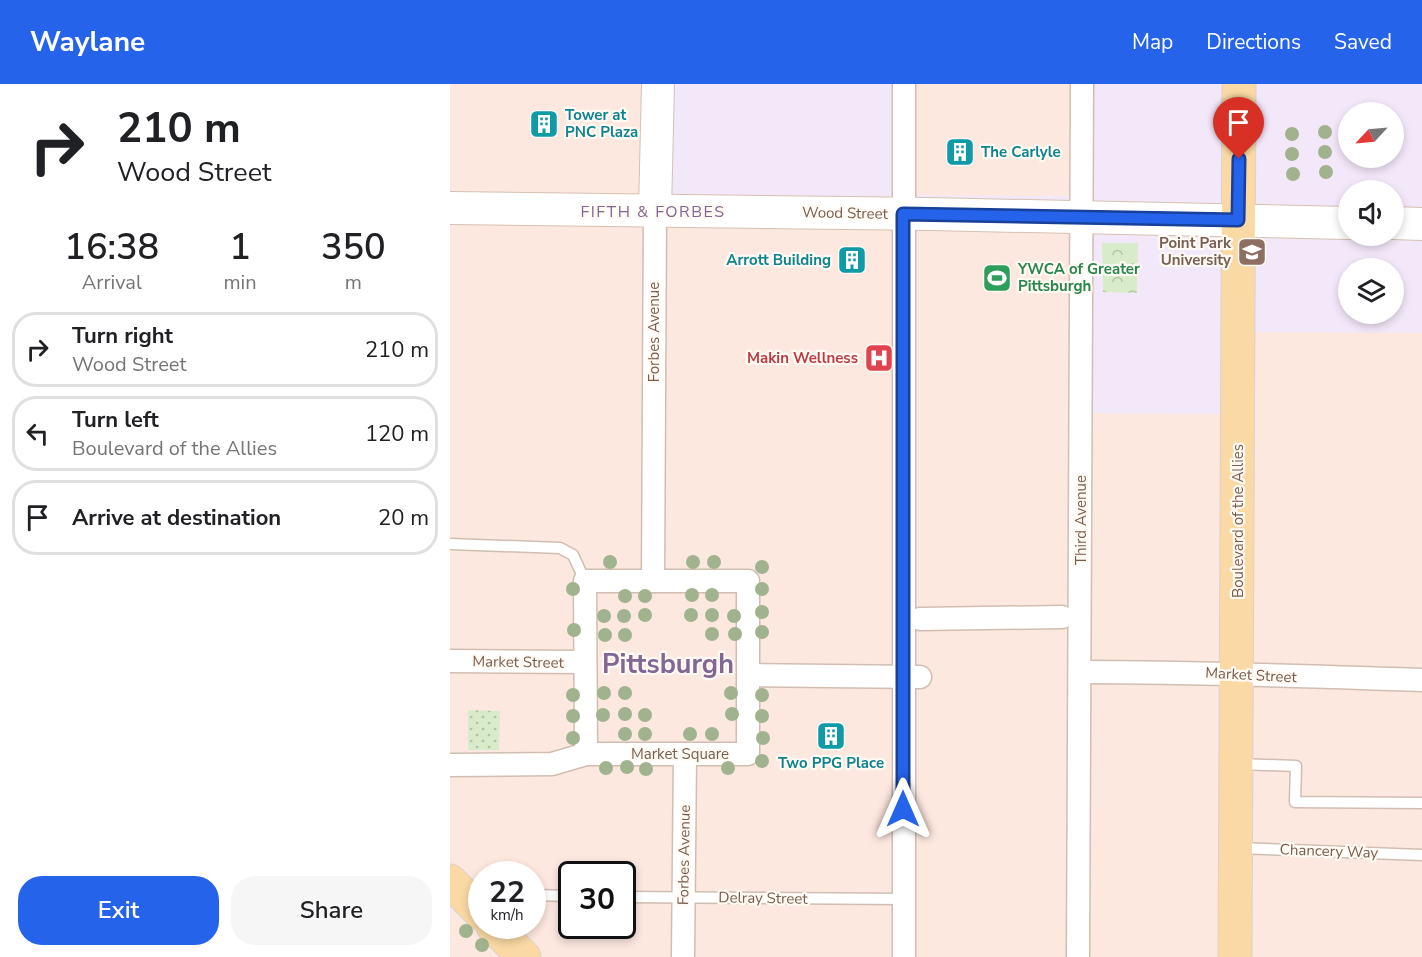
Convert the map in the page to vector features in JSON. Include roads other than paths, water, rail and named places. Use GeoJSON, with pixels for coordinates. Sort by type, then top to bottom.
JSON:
{"type":"FeatureCollection","features":[{"type":"Feature","properties":{"kind":"main road","name":"Forbes Avenue"},"geometry":{"type":"LineString","coordinates":[[655,211],[657,84]]}},
{"type":"Feature","properties":{"kind":"main road","name":"Boulevard of the Allies"},"geometry":{"type":"LineString","coordinates":[[1235,957],[1239,84]]}},
{"type":"Feature","properties":{"kind":"main road","name":"Wood Street"},"geometry":{"type":"LineString","coordinates":[[450,208],[1338,222]]}},
{"type":"Feature","properties":{"kind":"main road"},"geometry":{"type":"LineString","coordinates":[[1404,223],[1422,224]]}},
{"type":"Feature","properties":{"kind":"main road"},"geometry":{"type":"LineString","coordinates":[[450,881],[468,900]]}},
{"type":"Feature","properties":{"kind":"main road"},"geometry":{"type":"LineString","coordinates":[[506,939],[524,957]]}},
{"type":"Feature","properties":{"kind":"street"},"geometry":{"type":"LineString","coordinates":[[904,84],[903,214],[912,678],[904,957]]}},
{"type":"Feature","properties":{"kind":"street","name":"Third Avenue"},"geometry":{"type":"LineString","coordinates":[[1078,957],[1082,84]]}},
{"type":"Feature","properties":{"kind":"street","name":"Forbes Avenue"},"geometry":{"type":"LineString","coordinates":[[653,581],[655,211]]}},
{"type":"Feature","properties":{"kind":"street"},"geometry":{"type":"LineString","coordinates":[[585,581],[586,754]]}},
{"type":"Feature","properties":{"kind":"street","name":"Market Square"},"geometry":{"type":"LineString","coordinates":[[450,765],[552,764],[586,754],[748,754],[748,581],[585,581]]}},
{"type":"Feature","properties":{"kind":"street"},"geometry":{"type":"LineString","coordinates":[[920,619],[1062,617]]}},
{"type":"Feature","properties":{"kind":"street","name":"Market Street"},"geometry":{"type":"LineString","coordinates":[[450,661],[585,662]]}},
{"type":"Feature","properties":{"kind":"street","name":"Market Street"},"geometry":{"type":"LineString","coordinates":[[1080,672],[1237,673],[1266,677],[1422,680]]}},
{"type":"Feature","properties":{"kind":"street"},"geometry":{"type":"LineString","coordinates":[[749,675],[912,678]]}},
{"type":"Feature","properties":{"kind":"street","name":"Forbes Avenue"},"geometry":{"type":"LineString","coordinates":[[683,957],[685,754]]}},
{"type":"Feature","properties":{"kind":"lane"},"geometry":{"type":"LineString","coordinates":[[450,544],[560,548],[573,555],[585,581]]}},
{"type":"Feature","properties":{"kind":"lane"},"geometry":{"type":"LineString","coordinates":[[1237,764],[1296,766],[1295,802],[1422,803]]}},
{"type":"Feature","properties":{"kind":"lane","name":"Chancery Way"},"geometry":{"type":"LineString","coordinates":[[1236,848],[1422,855]]}},
{"type":"Feature","properties":{"kind":"lane","name":"Delray Street"},"geometry":{"type":"LineString","coordinates":[[636,897],[904,899]]}},
{"type":"Feature","properties":{"kind":"place","name":"Tower at PNC Plaza"},"geometry":{"type":"Point","coordinates":[544,124]}},
{"type":"Feature","properties":{"kind":"place","name":"The Carlyle"},"geometry":{"type":"Point","coordinates":[960,152]}},
{"type":"Feature","properties":{"kind":"place","name":"Point Park University"},"geometry":{"type":"Point","coordinates":[1252,252]}},
{"type":"Feature","properties":{"kind":"place","name":"Arrott Building"},"geometry":{"type":"Point","coordinates":[852,260]}},
{"type":"Feature","properties":{"kind":"place","name":"YWCA of Greater Pittsburgh"},"geometry":{"type":"Point","coordinates":[997,278]}},
{"type":"Feature","properties":{"kind":"place","name":"Makin Wellness"},"geometry":{"type":"Point","coordinates":[879,358]}},
{"type":"Feature","properties":{"kind":"place","name":"Two PPG Place"},"geometry":{"type":"Point","coordinates":[831,736]}},
{"type":"Feature","properties":{"kind":"district","name":"FIFTH & FORBES"},"geometry":{"type":"Point","coordinates":[653,212]}},
{"type":"Feature","properties":{"kind":"district","name":"Pittsburgh"},"geometry":{"type":"Point","coordinates":[668,664]}}]}
